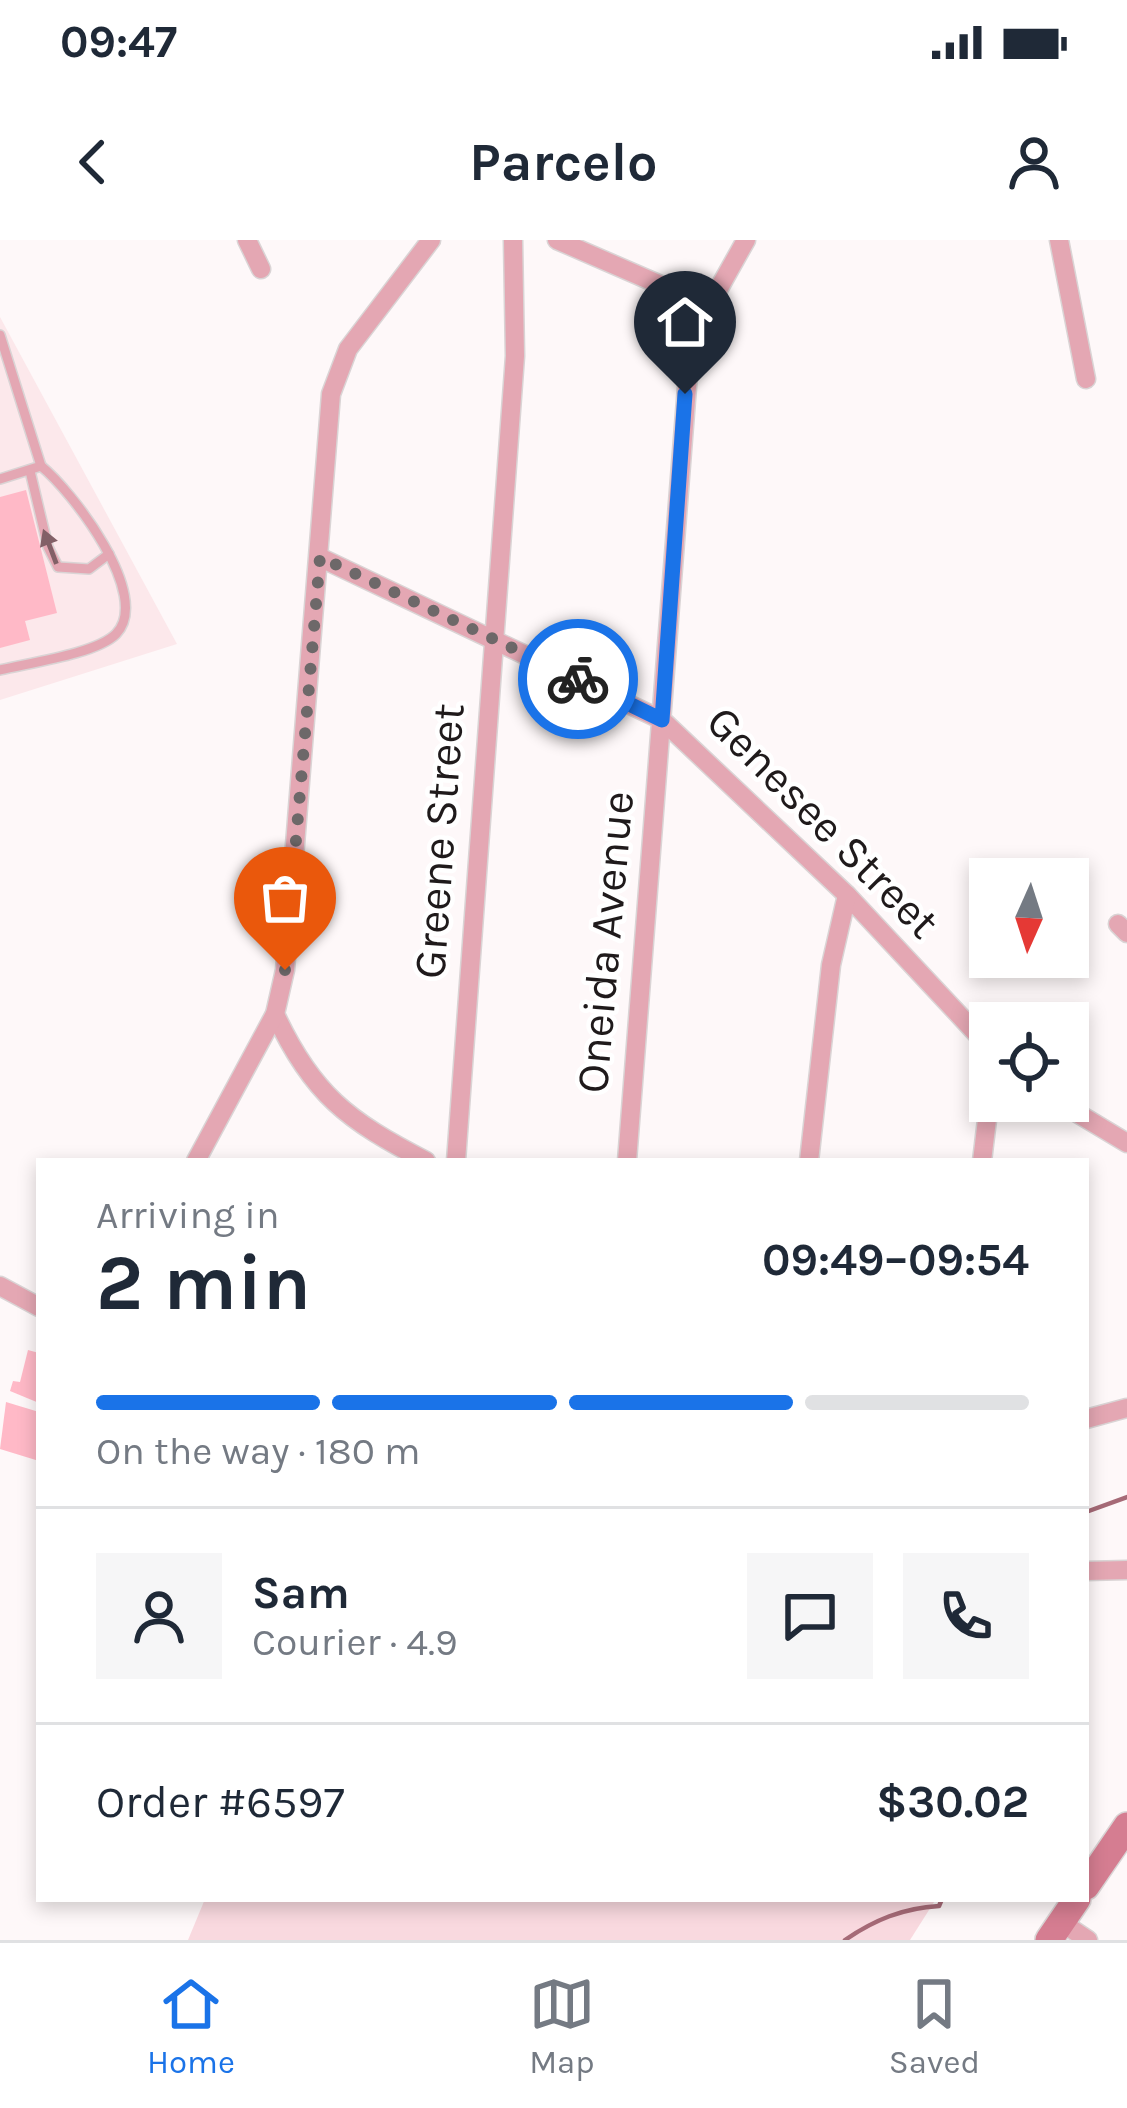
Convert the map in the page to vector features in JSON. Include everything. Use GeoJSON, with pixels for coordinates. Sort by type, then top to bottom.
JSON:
{"type":"FeatureCollection","features":[{"type":"Feature","properties":{"kind":"street"},"geometry":{"type":"LineString","coordinates":[[247,240],[261,268]]}},
{"type":"Feature","properties":{"kind":"street"},"geometry":{"type":"LineString","coordinates":[[198,1158],[275,1014],[287,950],[330,407],[339,365],[431,240]]}},
{"type":"Feature","properties":{"kind":"street","name":"Greene Street"},"geometry":{"type":"LineString","coordinates":[[456,1158],[515,356],[513,240]]}},
{"type":"Feature","properties":{"kind":"street"},"geometry":{"type":"LineString","coordinates":[[557,240],[709,306]]}},
{"type":"Feature","properties":{"kind":"street","name":"Oneida Avenue"},"geometry":{"type":"LineString","coordinates":[[627,1158],[689,361],[709,306],[746,240]]}},
{"type":"Feature","properties":{"kind":"street"},"geometry":{"type":"LineString","coordinates":[[1058,240],[1087,379]]}},
{"type":"Feature","properties":{"kind":"street","name":"Genesee Street"},"geometry":{"type":"LineString","coordinates":[[320,557],[662,720],[847,895],[969,1026]]}},
{"type":"Feature","properties":{"kind":"street"},"geometry":{"type":"LineString","coordinates":[[809,1158],[831,965],[847,895]]}},
{"type":"Feature","properties":{"kind":"street"},"geometry":{"type":"LineString","coordinates":[[275,1014],[296,1058],[327,1097],[421,1158]]}},
{"type":"Feature","properties":{"kind":"street"},"geometry":{"type":"LineString","coordinates":[[1089,1120],[1127,1143]]}},
{"type":"Feature","properties":{"kind":"street"},"geometry":{"type":"LineString","coordinates":[[982,1158],[987,1122]]}},
{"type":"Feature","properties":{"kind":"street"},"geometry":{"type":"LineString","coordinates":[[0,1286],[36,1305]]}},
{"type":"Feature","properties":{"kind":"street"},"geometry":{"type":"LineString","coordinates":[[1089,1418],[1127,1408]]}},
{"type":"Feature","properties":{"kind":"street"},"geometry":{"type":"LineString","coordinates":[[1089,1571],[1127,1570]]}},
{"type":"Feature","properties":{"kind":"street"},"geometry":{"type":"LineString","coordinates":[[1089,1882],[1127,1826]]}},
{"type":"Feature","properties":{"kind":"street"},"geometry":{"type":"LineString","coordinates":[[1063,1920],[1088,1940]]}},
{"type":"Feature","properties":{"kind":"lane"},"geometry":{"type":"LineString","coordinates":[[0,334],[41,466],[59,480],[109,554],[125,600],[118,632],[101,644],[0,670]]}},
{"type":"Feature","properties":{"kind":"lane"},"geometry":{"type":"LineString","coordinates":[[0,479],[41,466]]}},
{"type":"Feature","properties":{"kind":"lane"},"geometry":{"type":"LineString","coordinates":[[29,472],[47,547],[58,567],[89,569],[109,554]]}},
{"type":"Feature","properties":{"kind":"shaded area"},"geometry":{"type":"Polygon","coordinates":[[[0,317],[177,644],[0,700],[0,317]]]}},
{"type":"Feature","properties":{"kind":"shaded area"},"geometry":{"type":"Polygon","coordinates":[[[204,1902],[934,1902],[910,1940],[188,1940],[204,1902]]]}},
{"type":"Feature","properties":{"kind":"building"},"geometry":{"type":"Polygon","coordinates":[[[26,490],[57,613],[25,621],[30,640],[0,648],[0,497],[26,490]]]}},
{"type":"Feature","properties":{"kind":"building"},"geometry":{"type":"Polygon","coordinates":[[[28,1350],[36,1352],[36,1402],[10,1391],[13,1381],[20,1382],[28,1350]]]}},
{"type":"Feature","properties":{"kind":"building"},"geometry":{"type":"Polygon","coordinates":[[[6,1402],[36,1411],[36,1460],[0,1449],[6,1402]]]}},
{"type":"Feature","properties":{"kind":"waterway"},"geometry":{"type":"LineString","coordinates":[[1089,1511],[1127,1497]]}},
{"type":"Feature","properties":{"kind":"waterway"},"geometry":{"type":"LineString","coordinates":[[845,1940],[889,1916],[941,1902]]}},
{"type":"Feature","properties":{"kind":"way so far"},"geometry":{"type":"LineString","coordinates":[[285,970],[320,557],[578,679]]}},
{"type":"Feature","properties":{"kind":"route"},"geometry":{"type":"LineString","coordinates":[[578,679],[662,720],[685,394]]}}]}
